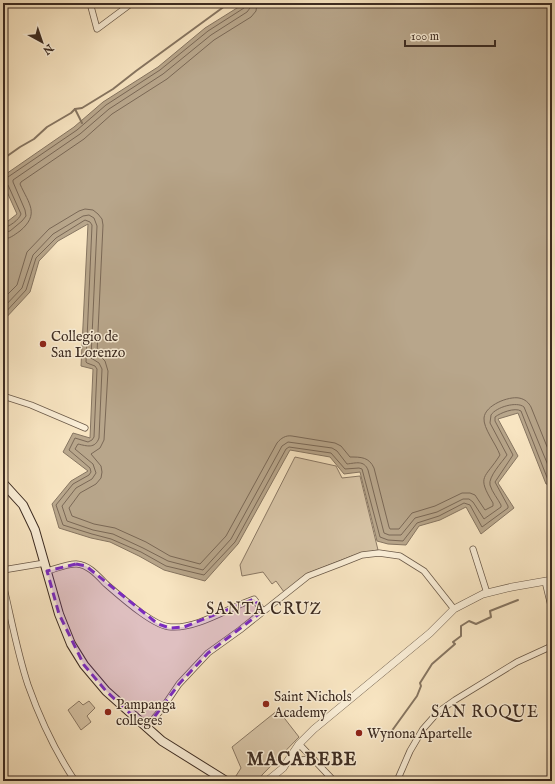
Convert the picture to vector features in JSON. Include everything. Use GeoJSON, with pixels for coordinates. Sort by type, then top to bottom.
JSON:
{"type":"FeatureCollection","features":[{"type":"Feature","properties":{"kind":"main road"},"geometry":{"type":"LineString","coordinates":[[3,483],[23,505],[35,530],[59,614],[71,644],[84,665],[106,691],[146,728],[162,741],[226,781]]}},
{"type":"Feature","properties":{"kind":"street"},"geometry":{"type":"LineString","coordinates":[[90,3],[97,29],[132,3]]}},
{"type":"Feature","properties":{"kind":"street"},"geometry":{"type":"LineString","coordinates":[[3,396],[31,405],[85,428]]}},
{"type":"Feature","properties":{"kind":"street"},"geometry":{"type":"LineString","coordinates":[[473,549],[487,593]]}},
{"type":"Feature","properties":{"kind":"street"},"geometry":{"type":"LineString","coordinates":[[146,728],[162,709],[179,684],[208,653],[240,630],[308,576],[362,555],[379,553],[400,556],[424,571],[454,610]]}},
{"type":"Feature","properties":{"kind":"street"},"geometry":{"type":"LineString","coordinates":[[3,570],[76,564],[86,566],[130,604],[158,624],[170,628],[184,627],[254,599],[264,611]]}},
{"type":"Feature","properties":{"kind":"street"},"geometry":{"type":"LineString","coordinates":[[268,781],[288,761],[299,744],[314,729],[430,633],[454,610],[483,594],[512,587],[549,581],[552,610]]}},
{"type":"Feature","properties":{"kind":"street"},"geometry":{"type":"LineString","coordinates":[[3,584],[28,684],[56,750],[75,781]]}},
{"type":"Feature","properties":{"kind":"street"},"geometry":{"type":"LineString","coordinates":[[397,781],[410,751],[423,729],[438,712],[517,662],[552,646]]}},
{"type":"Feature","properties":{"kind":"street"},"geometry":{"type":"LineString","coordinates":[[299,744],[334,781]]}},
{"type":"Feature","properties":{"kind":"street"},"geometry":{"type":"LineString","coordinates":[[288,761],[313,759]]}},
{"type":"Feature","properties":{"kind":"highlighted area"},"geometry":{"type":"Polygon","coordinates":[[[76,564],[86,566],[158,624],[170,628],[184,627],[254,599],[263,611],[208,653],[179,684],[146,728],[106,691],[84,665],[59,614],[47,571],[76,564]]]}},
{"type":"Feature","properties":{"kind":"shaded area"},"geometry":{"type":"Polygon","coordinates":[[[295,457],[336,466],[342,478],[360,476],[378,550],[352,556],[306,574],[284,592],[276,581],[272,584],[263,572],[242,576],[240,565],[295,457]]]}},
{"type":"Feature","properties":{"kind":"shaded area"},"geometry":{"type":"Polygon","coordinates":[[[79,701],[83,705],[89,701],[95,708],[87,716],[91,722],[81,730],[68,710],[79,701]]]}},
{"type":"Feature","properties":{"kind":"shaded area"},"geometry":{"type":"Polygon","coordinates":[[[278,710],[299,737],[262,775],[259,781],[238,781],[234,779],[241,768],[232,747],[278,710]]]}},
{"type":"Feature","properties":{"kind":"water"},"geometry":{"type":"Polygon","coordinates":[[[245,3],[552,3],[552,485],[546,484],[518,413],[498,419],[518,456],[498,483],[514,508],[481,534],[466,507],[440,520],[419,526],[406,545],[388,544],[377,541],[360,472],[344,474],[330,457],[290,450],[238,544],[205,581],[164,570],[110,542],[59,528],[52,504],[71,481],[88,471],[63,452],[73,433],[90,438],[93,369],[81,366],[88,224],[58,241],[39,261],[30,292],[3,321],[3,225],[17,214],[3,183],[3,176],[74,127],[103,102],[158,67],[205,28],[245,3]]]}},
{"type":"Feature","properties":{"kind":"waterway"},"geometry":{"type":"LineString","coordinates":[[3,159],[34,139],[47,127],[71,113],[75,109],[82,108],[113,89],[229,3]]}},
{"type":"Feature","properties":{"kind":"waterway"},"geometry":{"type":"LineString","coordinates":[[75,109],[82,123]]}},
{"type":"Feature","properties":{"kind":"waterway"},"geometry":{"type":"LineString","coordinates":[[391,732],[417,696],[421,686],[420,683],[432,664],[455,644],[453,642],[461,636],[461,626],[469,621],[476,624],[491,617],[490,611],[518,600]]}},
{"type":"Feature","properties":{"kind":"place","name":"Collegio de San Lorenzo"},"geometry":{"type":"Point","coordinates":[43,344]}},
{"type":"Feature","properties":{"kind":"place","name":"Saint Nichols Academy"},"geometry":{"type":"Point","coordinates":[266,704]}},
{"type":"Feature","properties":{"kind":"place","name":"Pampanga colleges"},"geometry":{"type":"Point","coordinates":[108,712]}},
{"type":"Feature","properties":{"kind":"place","name":"Wynona Apartelle"},"geometry":{"type":"Point","coordinates":[359,733]}},
{"type":"Feature","properties":{"kind":"district","name":"SANTA CRUZ"},"geometry":{"type":"Point","coordinates":[264,608]}},
{"type":"Feature","properties":{"kind":"district","name":"SAN ROQUE"},"geometry":{"type":"Point","coordinates":[485,711]}},
{"type":"Feature","properties":{"kind":"district","name":"MACABEBE"},"geometry":{"type":"Point","coordinates":[302,759]}}]}
